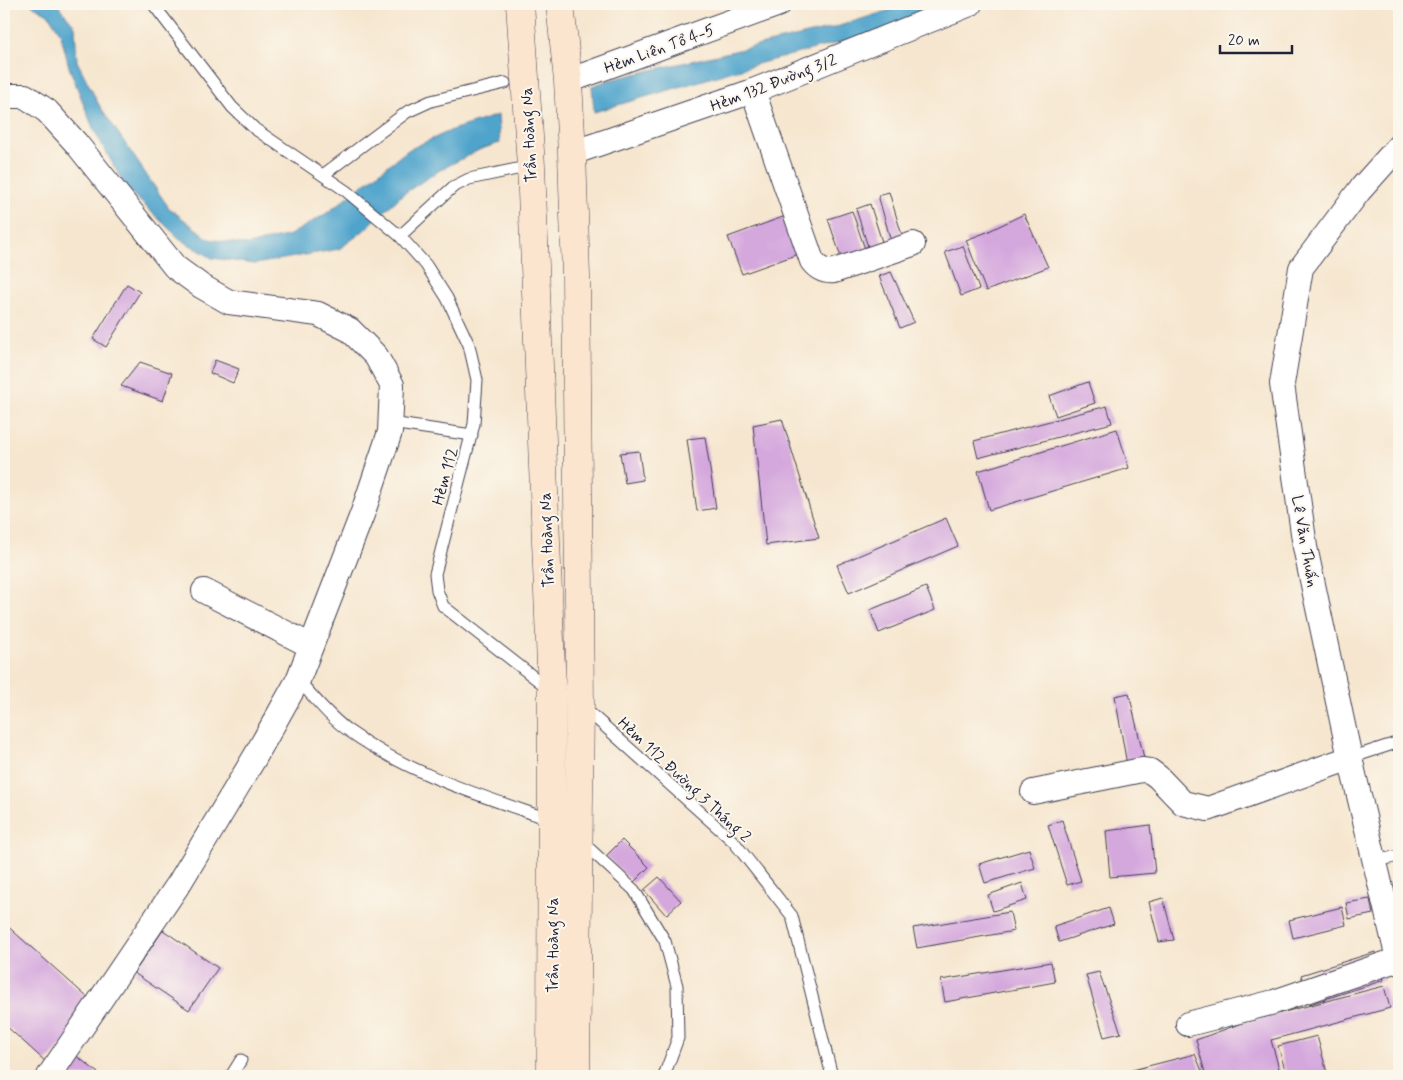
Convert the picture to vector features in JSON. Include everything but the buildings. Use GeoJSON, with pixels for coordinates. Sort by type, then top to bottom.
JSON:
{"type":"FeatureCollection","features":[{"type":"Feature","properties":{"kind":"main road","name":"Trần Hoàng Na"},"geometry":{"type":"LineString","coordinates":[[520,4],[516,87],[531,166],[552,692],[551,1076]]}},
{"type":"Feature","properties":{"kind":"main road","name":"Trần Hoàng Na"},"geometry":{"type":"LineString","coordinates":[[560,4],[568,81],[576,276],[580,704],[576,1076]]}},
{"type":"Feature","properties":{"kind":"main road"},"geometry":{"type":"LineString","coordinates":[[516,87],[568,81]]}},
{"type":"Feature","properties":{"kind":"main road"},"geometry":{"type":"LineString","coordinates":[[531,166],[572,153]]}},
{"type":"Feature","properties":{"kind":"street","name":"Hẻm Liên Tổ 4-5"},"geometry":{"type":"LineString","coordinates":[[568,81],[779,4]]}},
{"type":"Feature","properties":{"kind":"street","name":"Hẻm 132 Đường 3/2"},"geometry":{"type":"LineString","coordinates":[[572,153],[753,91],[970,4]]}},
{"type":"Feature","properties":{"kind":"street"},"geometry":{"type":"LineString","coordinates":[[753,91],[812,261],[816,267],[822,271],[834,271],[913,244]]}},
{"type":"Feature","properties":{"kind":"street"},"geometry":{"type":"LineString","coordinates":[[4,96],[25,96],[47,111],[76,143],[175,267],[201,286],[229,302],[318,314],[350,330],[376,356],[392,385],[390,432],[363,512],[298,680],[255,757],[180,882],[49,1076]]}},
{"type":"Feature","properties":{"kind":"street","name":"Lê Văn Thuấn"},"geometry":{"type":"LineString","coordinates":[[1399,146],[1359,191],[1301,268],[1282,384],[1305,547],[1350,758],[1399,960]]}},
{"type":"Feature","properties":{"kind":"street"},"geometry":{"type":"LineString","coordinates":[[204,591],[311,646]]}},
{"type":"Feature","properties":{"kind":"street"},"geometry":{"type":"LineString","coordinates":[[1033,792],[1142,770],[1150,771],[1158,777],[1183,803],[1208,809],[1350,758]]}},
{"type":"Feature","properties":{"kind":"street"},"geometry":{"type":"LineString","coordinates":[[1188,1024],[1274,1002],[1399,960]]}},
{"type":"Feature","properties":{"kind":"lane","name":"Hẻm 112"},"geometry":{"type":"LineString","coordinates":[[153,4],[232,107],[255,129],[346,191],[400,236],[426,265],[448,298],[469,345],[477,380],[472,435],[435,574],[437,590],[443,606],[552,692]]}},
{"type":"Feature","properties":{"kind":"lane"},"geometry":{"type":"LineString","coordinates":[[323,175],[407,112],[430,101],[516,87]]}},
{"type":"Feature","properties":{"kind":"lane"},"geometry":{"type":"LineString","coordinates":[[400,236],[453,187],[469,179],[531,166]]}},
{"type":"Feature","properties":{"kind":"lane"},"geometry":{"type":"LineString","coordinates":[[391,423],[472,435]]}},
{"type":"Feature","properties":{"kind":"lane"},"geometry":{"type":"LineString","coordinates":[[298,680],[323,708],[348,731],[384,753],[425,773],[552,821]]}},
{"type":"Feature","properties":{"kind":"lane","name":"Hẻm 112 Đường 3 Tháng 2"},"geometry":{"type":"LineString","coordinates":[[580,704],[734,842],[792,916],[832,1076]]}},
{"type":"Feature","properties":{"kind":"lane"},"geometry":{"type":"LineString","coordinates":[[1350,758],[1399,742]]}},
{"type":"Feature","properties":{"kind":"lane"},"geometry":{"type":"LineString","coordinates":[[579,839],[634,890],[665,941],[677,986],[678,1038],[664,1076]]}},
{"type":"Feature","properties":{"kind":"lane"},"geometry":{"type":"LineString","coordinates":[[1375,861],[1399,856]]}},
{"type":"Feature","properties":{"kind":"lane"},"geometry":{"type":"LineString","coordinates":[[231,1076],[241,1060]]}},
{"type":"Feature","properties":{"kind":"water"},"geometry":{"type":"Polygon","coordinates":[[[30,4],[57,4],[75,26],[77,61],[99,105],[169,208],[209,239],[247,245],[290,235],[327,213],[408,150],[452,130],[498,115],[500,143],[481,149],[440,170],[403,194],[361,233],[339,249],[255,264],[212,258],[180,239],[126,188],[93,128],[69,67],[60,32],[48,14],[30,4]]]}},
{"type":"Feature","properties":{"kind":"water"},"geometry":{"type":"Polygon","coordinates":[[[909,4],[950,4],[883,31],[761,63],[594,112],[592,86],[609,80],[833,28],[909,4]]]}}]}
